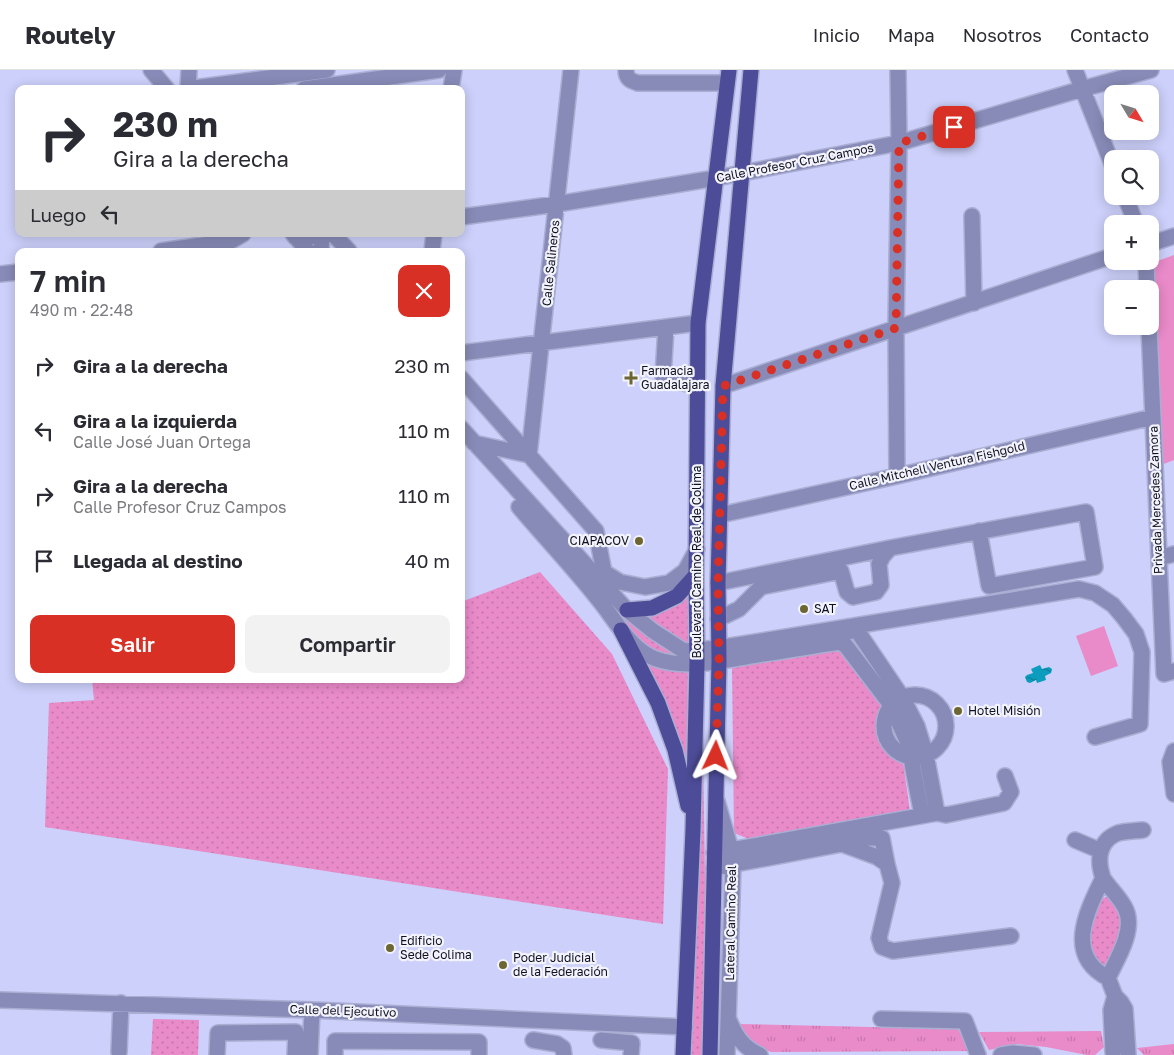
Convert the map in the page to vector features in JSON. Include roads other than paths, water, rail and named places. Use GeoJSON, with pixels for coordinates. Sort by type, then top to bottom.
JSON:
{"type":"FeatureCollection","features":[{"type":"Feature","properties":{"kind":"main road","name":"Boulevard Camino Real de Colima"},"geometry":{"type":"LineString","coordinates":[[710,1055],[723,386],[752,70]]}},
{"type":"Feature","properties":{"kind":"main road","name":"Boulevard Camino Real de Colima"},"geometry":{"type":"LineString","coordinates":[[683,1055],[693,830],[697,657],[698,323],[728,77]]}},
{"type":"Feature","properties":{"kind":"main road"},"geometry":{"type":"LineString","coordinates":[[628,610],[652,608],[677,596],[696,575]]}},
{"type":"Feature","properties":{"kind":"main road"},"geometry":{"type":"LineString","coordinates":[[621,630],[658,703],[675,750],[693,830]]}},
{"type":"Feature","properties":{"kind":"street"},"geometry":{"type":"LineString","coordinates":[[189,70],[193,85]]}},
{"type":"Feature","properties":{"kind":"street"},"geometry":{"type":"LineString","coordinates":[[216,85],[327,70],[327,85]]}},
{"type":"Feature","properties":{"kind":"street"},"geometry":{"type":"LineString","coordinates":[[340,85],[439,70]]}},
{"type":"Feature","properties":{"kind":"street"},"geometry":{"type":"LineString","coordinates":[[452,85],[454,70]]}},
{"type":"Feature","properties":{"kind":"street","name":"Calle Salineros"},"geometry":{"type":"LineString","coordinates":[[530,455],[571,70]]}},
{"type":"Feature","properties":{"kind":"street"},"geometry":{"type":"LineString","coordinates":[[626,70],[626,75],[630,80],[638,83],[666,76],[728,77]]}},
{"type":"Feature","properties":{"kind":"street"},"geometry":{"type":"LineString","coordinates":[[897,476],[898,70]]}},
{"type":"Feature","properties":{"kind":"street"},"geometry":{"type":"LineString","coordinates":[[1075,70],[1106,150]]}},
{"type":"Feature","properties":{"kind":"street","name":"Calle Profesor Cruz Campos"},"geometry":{"type":"LineString","coordinates":[[465,216],[557,204],[741,174],[899,143],[1151,70]]}},
{"type":"Feature","properties":{"kind":"street"},"geometry":{"type":"LineString","coordinates":[[152,71],[164,85]]}},
{"type":"Feature","properties":{"kind":"street"},"geometry":{"type":"LineString","coordinates":[[972,216],[974,303]]}},
{"type":"Feature","properties":{"kind":"street"},"geometry":{"type":"LineString","coordinates":[[1159,241],[1174,236]]}},
{"type":"Feature","properties":{"kind":"street"},"geometry":{"type":"LineString","coordinates":[[182,248],[231,241],[238,237]]}},
{"type":"Feature","properties":{"kind":"street"},"geometry":{"type":"LineString","coordinates":[[296,237],[305,248]]}},
{"type":"Feature","properties":{"kind":"street"},"geometry":{"type":"LineString","coordinates":[[333,237],[345,248]]}},
{"type":"Feature","properties":{"kind":"street"},"geometry":{"type":"LineString","coordinates":[[723,386],[1104,259]]}},
{"type":"Feature","properties":{"kind":"street"},"geometry":{"type":"LineString","coordinates":[[0,274],[15,272]]}},
{"type":"Feature","properties":{"kind":"street"},"geometry":{"type":"LineString","coordinates":[[465,352],[698,323]]}},
{"type":"Feature","properties":{"kind":"street"},"geometry":{"type":"LineString","coordinates":[[666,327],[663,377],[698,388]]}},
{"type":"Feature","properties":{"kind":"street","name":"Privada Mercedes Zamora"},"geometry":{"type":"LineString","coordinates":[[1149,335],[1159,558],[1169,672]]}},
{"type":"Feature","properties":{"kind":"street"},"geometry":{"type":"LineString","coordinates":[[465,382],[596,530],[601,575]]}},
{"type":"Feature","properties":{"kind":"street","name":"Calle Mitchell Ventura Fishgold"},"geometry":{"type":"LineString","coordinates":[[720,515],[1153,416]]}},
{"type":"Feature","properties":{"kind":"street"},"geometry":{"type":"LineString","coordinates":[[465,433],[601,575],[628,610],[653,631],[697,657]]}},
{"type":"Feature","properties":{"kind":"street"},"geometry":{"type":"LineString","coordinates":[[474,443],[530,455]]}},
{"type":"Feature","properties":{"kind":"street"},"geometry":{"type":"LineString","coordinates":[[474,443],[482,464],[599,600],[621,630],[639,648],[654,658],[670,662],[719,654],[840,642],[846,646],[917,726],[926,755],[930,814]]}},
{"type":"Feature","properties":{"kind":"street"},"geometry":{"type":"LineString","coordinates":[[718,584],[890,548],[980,531],[1086,512],[1095,567],[989,586],[980,531]]}},
{"type":"Feature","properties":{"kind":"street"},"geometry":{"type":"LineString","coordinates":[[718,618],[739,609],[761,587],[841,571],[847,592],[854,597],[876,592],[881,584],[879,564],[890,548]]}},
{"type":"Feature","properties":{"kind":"street"},"geometry":{"type":"LineString","coordinates":[[601,575],[620,582],[644,586],[669,583],[685,571],[696,549]]}},
{"type":"Feature","properties":{"kind":"street"},"geometry":{"type":"LineString","coordinates":[[1159,558],[1174,554]]}},
{"type":"Feature","properties":{"kind":"street"},"geometry":{"type":"LineString","coordinates":[[719,654],[854,626],[1079,589],[1095,593],[1113,605],[1136,634],[1142,652],[1140,724],[1096,737]]}},
{"type":"Feature","properties":{"kind":"street"},"geometry":{"type":"LineString","coordinates":[[840,642],[854,626]]}},
{"type":"Feature","properties":{"kind":"street"},"geometry":{"type":"LineString","coordinates":[[854,626],[896,701],[911,757],[930,814]]}},
{"type":"Feature","properties":{"kind":"street"},"geometry":{"type":"LineString","coordinates":[[896,701],[911,694],[921,695],[931,698],[944,713],[946,723],[942,742],[935,750],[926,755],[911,757]]}},
{"type":"Feature","properties":{"kind":"street"},"geometry":{"type":"LineString","coordinates":[[1174,751],[1170,762],[1174,794]]}},
{"type":"Feature","properties":{"kind":"street"},"geometry":{"type":"LineString","coordinates":[[714,868],[732,858],[930,814],[946,815],[1004,803],[1012,792],[1005,776]]}},
{"type":"Feature","properties":{"kind":"street","name":"Lateral Camino Real"},"geometry":{"type":"LineString","coordinates":[[715,794],[732,858],[727,1055]]}},
{"type":"Feature","properties":{"kind":"street"},"geometry":{"type":"LineString","coordinates":[[1108,978],[1128,933],[1128,920],[1126,910],[1103,878],[1099,858],[1104,844],[1110,838],[1118,833],[1143,830]]}},
{"type":"Feature","properties":{"kind":"street"},"geometry":{"type":"LineString","coordinates":[[1075,840],[1101,850]]}},
{"type":"Feature","properties":{"kind":"street"},"geometry":{"type":"LineString","coordinates":[[714,852],[732,858],[842,844],[877,857],[887,864],[892,883],[879,938],[882,947],[893,951],[1010,936]]}},
{"type":"Feature","properties":{"kind":"street"},"geometry":{"type":"LineString","coordinates":[[1103,878],[1086,916],[1082,944],[1092,967],[1098,973],[1108,978],[1115,996],[1121,1002],[1124,1009],[1119,1054]]}},
{"type":"Feature","properties":{"kind":"street","name":"Calle del Ejecutivo"},"geometry":{"type":"LineString","coordinates":[[0,1000],[312,1010],[685,1027]]}},
{"type":"Feature","properties":{"kind":"street"},"geometry":{"type":"LineString","coordinates":[[119,1052],[120,1004]]}},
{"type":"Feature","properties":{"kind":"street"},"geometry":{"type":"LineString","coordinates":[[968,1006],[965,1021],[978,1055]]}},
{"type":"Feature","properties":{"kind":"street"},"geometry":{"type":"LineString","coordinates":[[217,1055],[221,1007]]}},
{"type":"Feature","properties":{"kind":"street"},"geometry":{"type":"LineString","coordinates":[[310,1055],[312,1010]]}},
{"type":"Feature","properties":{"kind":"street"},"geometry":{"type":"LineString","coordinates":[[880,1019],[965,1021]]}},
{"type":"Feature","properties":{"kind":"street"},"geometry":{"type":"LineString","coordinates":[[535,1020],[532,1048],[557,1044],[563,1048],[564,1055]]}},
{"type":"Feature","properties":{"kind":"street"},"geometry":{"type":"LineString","coordinates":[[729,1020],[741,1043],[760,1055]]}},
{"type":"Feature","properties":{"kind":"street"},"geometry":{"type":"LineString","coordinates":[[602,1023],[600,1048],[632,1043],[631,1055]]}},
{"type":"Feature","properties":{"kind":"street"},"geometry":{"type":"LineString","coordinates":[[218,1033],[296,1032],[295,1055]]}},
{"type":"Feature","properties":{"kind":"street"},"geometry":{"type":"LineString","coordinates":[[335,1055],[335,1041],[479,1042],[479,1055]]}},
{"type":"Feature","properties":{"kind":"street"},"geometry":{"type":"LineString","coordinates":[[1001,1055],[1013,1053],[1034,1055]]}},
{"type":"Feature","properties":{"kind":"water"},"geometry":{"type":"Polygon","coordinates":[[[1040,665],[1042,669],[1049,667],[1052,669],[1051,673],[1045,676],[1046,680],[1037,683],[1036,680],[1030,683],[1027,682],[1025,677],[1033,673],[1031,669],[1040,665]]]}},
{"type":"Feature","properties":{"kind":"place","name":"Farmacia Guadalajara"},"geometry":{"type":"Point","coordinates":[631,378]}},
{"type":"Feature","properties":{"kind":"place","name":"CIAPACOV"},"geometry":{"type":"Point","coordinates":[639,541]}},
{"type":"Feature","properties":{"kind":"place","name":"SAT"},"geometry":{"type":"Point","coordinates":[804,609]}},
{"type":"Feature","properties":{"kind":"place","name":"Hotel Misión"},"geometry":{"type":"Point","coordinates":[958,711]}},
{"type":"Feature","properties":{"kind":"place","name":"Edificio Sede Colima"},"geometry":{"type":"Point","coordinates":[390,948]}},
{"type":"Feature","properties":{"kind":"place","name":"Poder Judicial de la Federación"},"geometry":{"type":"Point","coordinates":[503,965]}}]}
